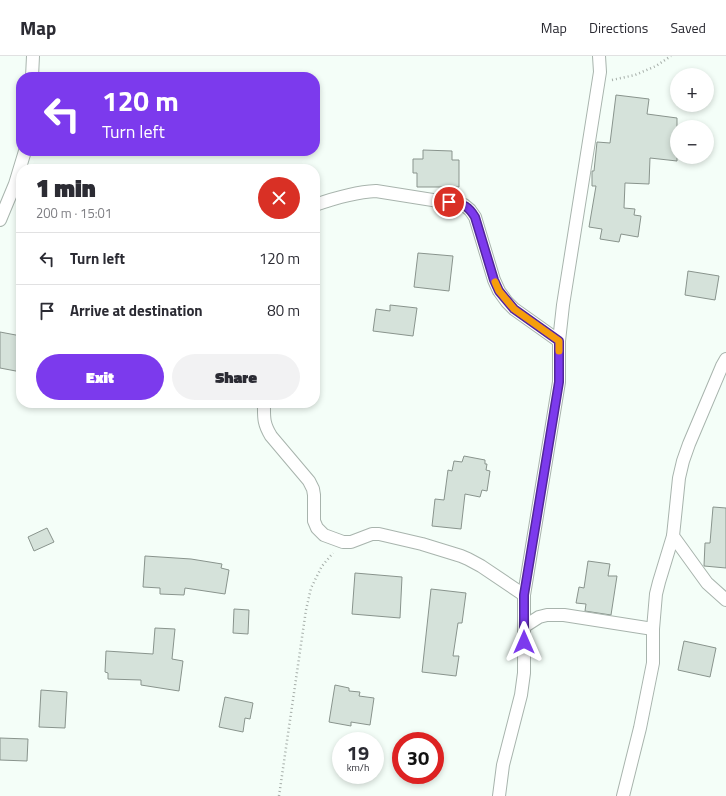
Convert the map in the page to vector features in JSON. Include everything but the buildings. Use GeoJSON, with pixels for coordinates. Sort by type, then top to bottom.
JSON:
{"type":"FeatureCollection","features":[{"type":"Feature","properties":{"kind":"street"},"geometry":{"type":"LineString","coordinates":[[32,72],[33,56]]}},
{"type":"Feature","properties":{"kind":"street"},"geometry":{"type":"LineString","coordinates":[[499,796],[503,765],[523,685],[525,626],[524,595],[559,382],[559,341],[563,305],[600,72],[599,56]]}},
{"type":"Feature","properties":{"kind":"street"},"geometry":{"type":"LineString","coordinates":[[0,220],[16,181]]}},
{"type":"Feature","properties":{"kind":"street"},"geometry":{"type":"LineString","coordinates":[[320,203],[341,196],[376,191],[464,205],[475,217],[494,280],[499,291],[514,309],[559,341]]}},
{"type":"Feature","properties":{"kind":"street"},"geometry":{"type":"LineString","coordinates":[[623,796],[640,728],[653,662],[653,629],[656,594],[658,582],[673,536],[679,478],[683,461],[726,359]]}},
{"type":"Feature","properties":{"kind":"street"},"geometry":{"type":"LineString","coordinates":[[264,408],[264,422],[269,432],[314,489],[314,521],[317,528],[324,535],[343,542],[351,542],[372,534],[379,534],[422,544],[468,559],[524,595]]}},
{"type":"Feature","properties":{"kind":"street"},"geometry":{"type":"LineString","coordinates":[[673,536],[707,583],[726,600]]}},
{"type":"Feature","properties":{"kind":"street"},"geometry":{"type":"LineString","coordinates":[[525,626],[539,617],[553,615],[653,629]]}},
{"type":"Feature","properties":{"kind":"path"},"geometry":{"type":"LineString","coordinates":[[598,83],[635,75],[656,66],[672,56]]}},
{"type":"Feature","properties":{"kind":"path"},"geometry":{"type":"LineString","coordinates":[[279,796],[306,610],[311,588],[322,566],[343,542]]}},
{"type":"Feature","properties":{"kind":"slow traffic"},"geometry":{"type":"LineString","coordinates":[[495,282],[499,291],[514,309],[559,341],[559,351]]}},
{"type":"Feature","properties":{"kind":"route"},"geometry":{"type":"LineString","coordinates":[[449,202],[464,205],[475,217],[494,280],[499,291],[507,302],[546,333],[559,341],[559,382],[524,595],[524,642]]}}]}
